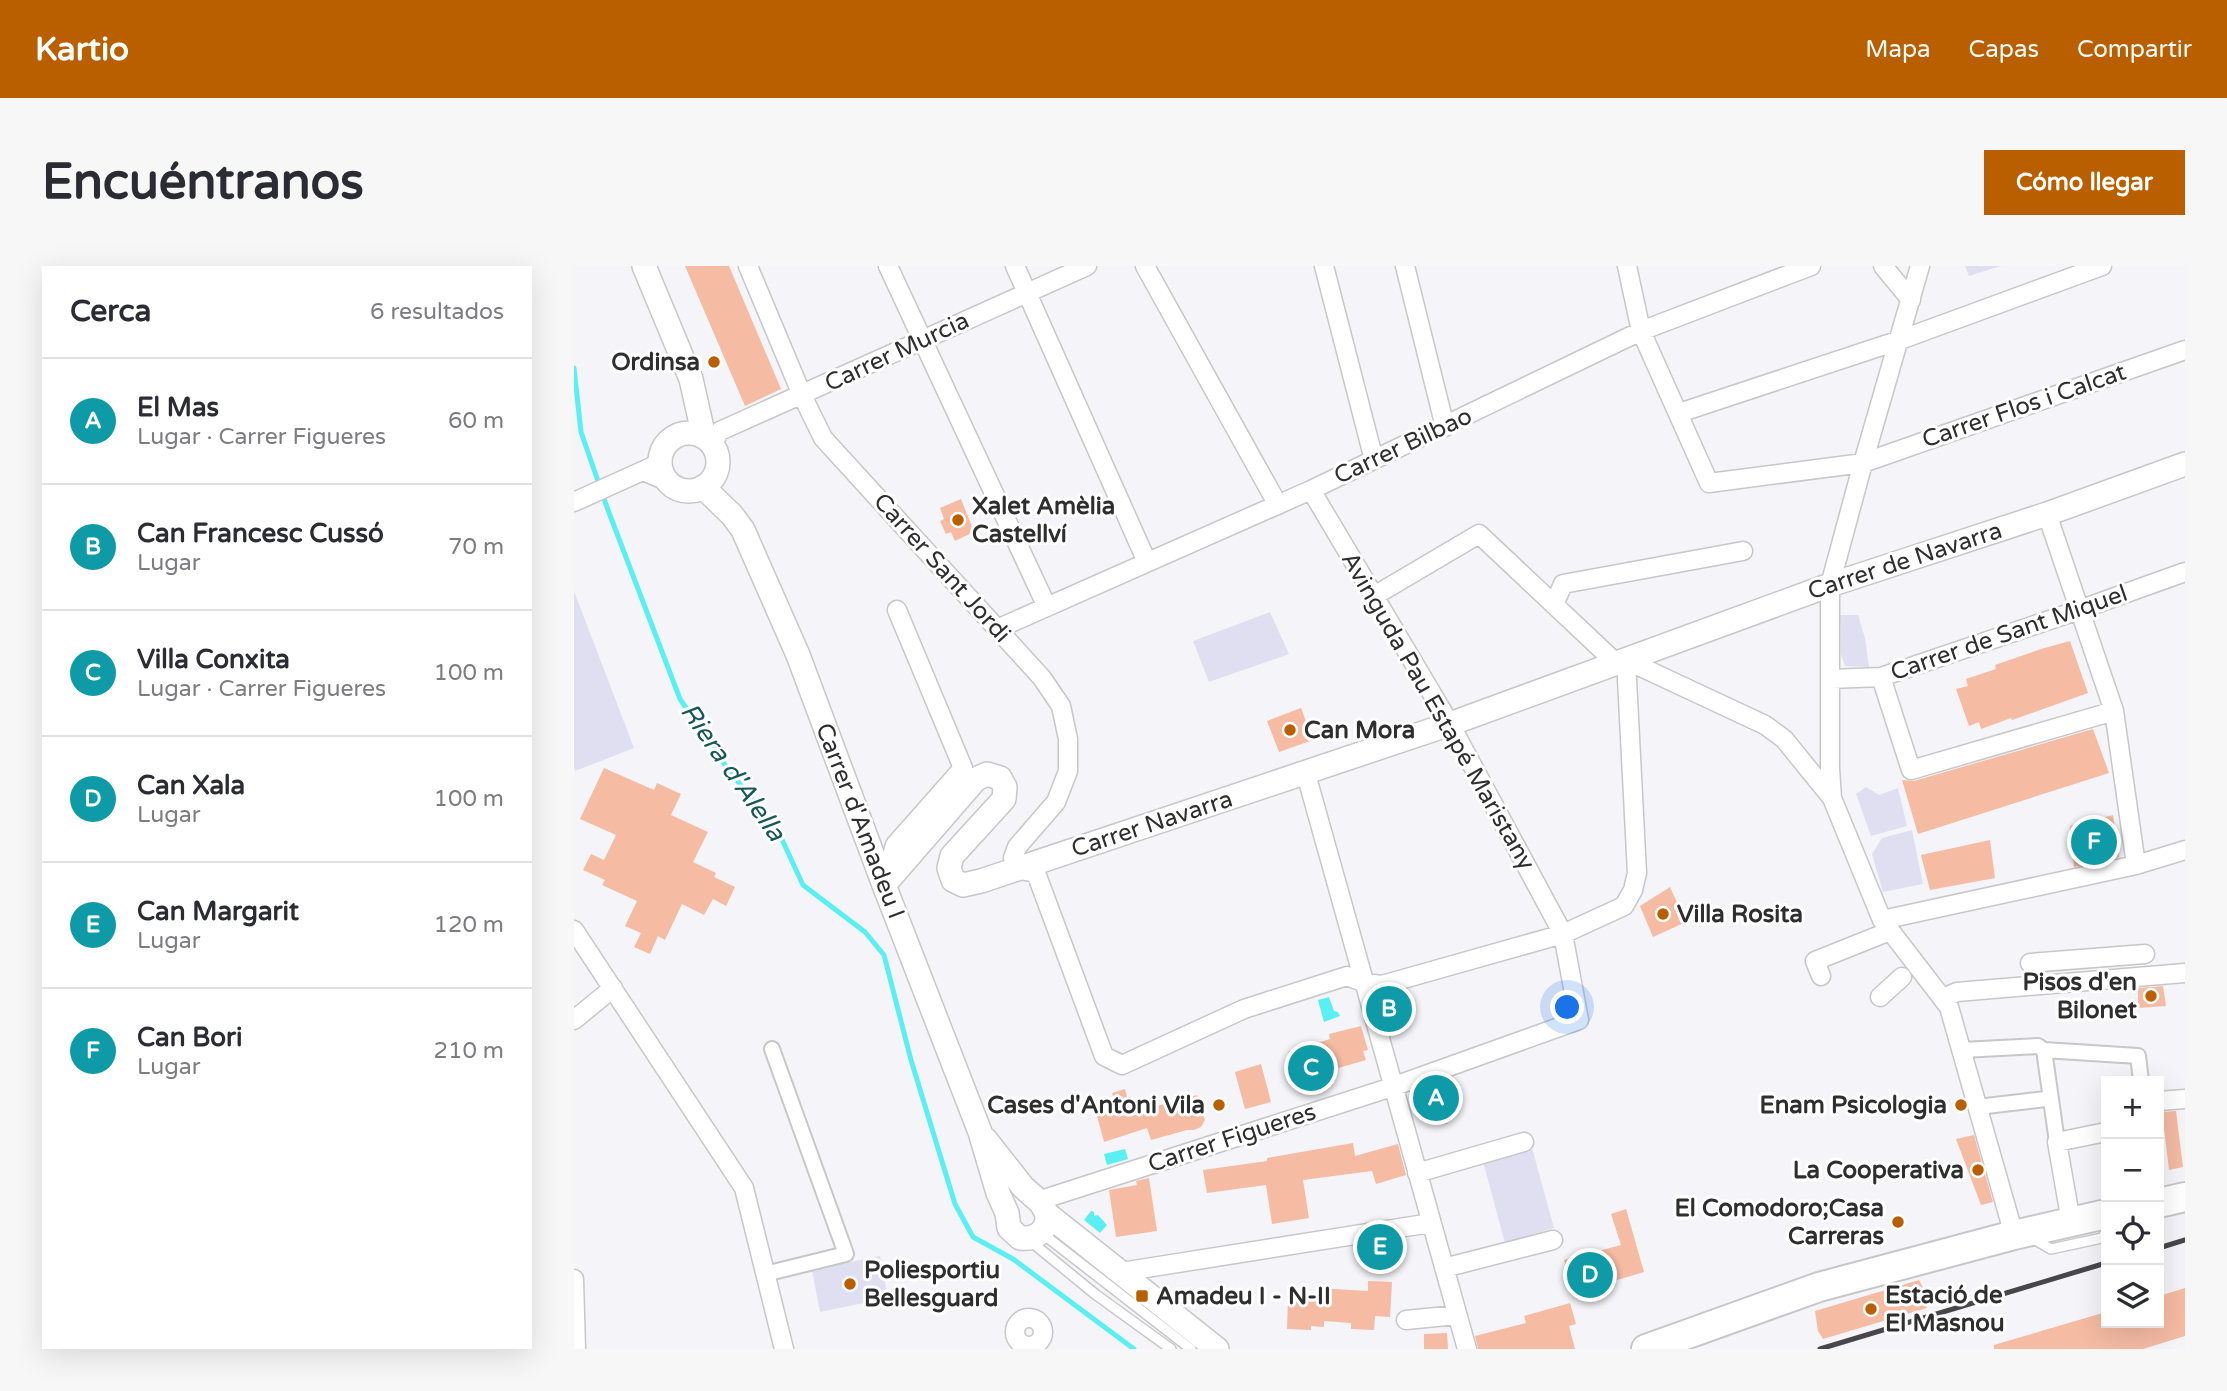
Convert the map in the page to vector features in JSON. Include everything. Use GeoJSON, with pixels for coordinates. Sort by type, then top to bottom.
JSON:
{"type":"FeatureCollection","features":[{"type":"Feature","properties":{"kind":"main road"},"geometry":{"type":"LineString","coordinates":[[2163,1202],[2185,1197]]}},
{"type":"Feature","properties":{"kind":"main road"},"geometry":{"type":"LineString","coordinates":[[1646,1349],[1819,1287],[2101,1215]]}},
{"type":"Feature","properties":{"kind":"street"},"geometry":{"type":"LineString","coordinates":[[644,266],[691,379],[699,439]]}},
{"type":"Feature","properties":{"kind":"street","name":"Carrer Sant Jordi"},"geometry":{"type":"LineString","coordinates":[[748,266],[802,396],[823,439],[1042,678],[1060,706],[1068,738],[1068,771],[1056,802],[1017,847],[1013,858],[1028,868]]}},
{"type":"Feature","properties":{"kind":"street"},"geometry":{"type":"LineString","coordinates":[[888,266],[1046,607]]}},
{"type":"Feature","properties":{"kind":"street"},"geometry":{"type":"LineString","coordinates":[[1015,266],[1147,562]]}},
{"type":"Feature","properties":{"kind":"street","name":"Carrer Murcia"},"geometry":{"type":"LineString","coordinates":[[699,439],[802,396],[1087,266]]}},
{"type":"Feature","properties":{"kind":"street"},"geometry":{"type":"LineString","coordinates":[[1145,266],[1278,505]]}},
{"type":"Feature","properties":{"kind":"street"},"geometry":{"type":"LineString","coordinates":[[1324,266],[1374,460]]}},
{"type":"Feature","properties":{"kind":"street"},"geometry":{"type":"LineString","coordinates":[[1405,266],[1445,427]]}},
{"type":"Feature","properties":{"kind":"street"},"geometry":{"type":"LineString","coordinates":[[1627,266],[1641,331],[1679,413],[1900,340],[2102,266]]}},
{"type":"Feature","properties":{"kind":"street","name":"Carrer Bilbao"},"geometry":{"type":"LineString","coordinates":[[997,629],[1311,490],[1641,331],[1811,266]]}},
{"type":"Feature","properties":{"kind":"street"},"geometry":{"type":"LineString","coordinates":[[1883,266],[1911,300]]}},
{"type":"Feature","properties":{"kind":"street"},"geometry":{"type":"LineString","coordinates":[[1832,798],[1830,585],[1920,266]]}},
{"type":"Feature","properties":{"kind":"street","name":"Carrer Flos i Calcat"},"geometry":{"type":"LineString","coordinates":[[1679,413],[1709,483],[1863,463],[2185,350]]}},
{"type":"Feature","properties":{"kind":"street"},"geometry":{"type":"LineString","coordinates":[[657,471],[666,445],[699,439],[716,451],[732,515]]}},
{"type":"Feature","properties":{"kind":"street","name":"Carrer de Navarra"},"geometry":{"type":"LineString","coordinates":[[1621,661],[1830,585],[2047,514],[2185,464]]}},
{"type":"Feature","properties":{"kind":"street"},"geometry":{"type":"LineString","coordinates":[[657,471],[684,490],[703,487],[710,482],[718,467]]}},
{"type":"Feature","properties":{"kind":"street"},"geometry":{"type":"LineString","coordinates":[[574,502],[657,471]]}},
{"type":"Feature","properties":{"kind":"street"},"geometry":{"type":"LineString","coordinates":[[703,487],[732,515]]}},
{"type":"Feature","properties":{"kind":"street","name":"Avinguda Pau Estapé Maristany"},"geometry":{"type":"LineString","coordinates":[[1311,490],[1450,724],[1563,934]]}},
{"type":"Feature","properties":{"kind":"street"},"geometry":{"type":"LineString","coordinates":[[2047,514],[2115,711],[2136,865]]}},
{"type":"Feature","properties":{"kind":"street","name":"Carrer d'Amadeu I"},"geometry":{"type":"LineString","coordinates":[[732,515],[743,530],[798,655],[980,1132],[994,1181],[1007,1213],[1006,1220],[1013,1234],[1040,1219]]}},
{"type":"Feature","properties":{"kind":"street"},"geometry":{"type":"LineString","coordinates":[[1374,596],[1479,534],[1554,605],[1621,661],[1765,725],[1784,739],[1832,798],[1886,925],[1949,1007],[2019,1234]]}},
{"type":"Feature","properties":{"kind":"street"},"geometry":{"type":"LineString","coordinates":[[1554,605],[1563,584],[1743,551]]}},
{"type":"Feature","properties":{"kind":"street","name":"Carrer de Sant Miquel"},"geometry":{"type":"LineString","coordinates":[[1830,679],[1881,677],[2185,572]]}},
{"type":"Feature","properties":{"kind":"street"},"geometry":{"type":"LineString","coordinates":[[884,885],[895,845],[963,768],[897,610]]}},
{"type":"Feature","properties":{"kind":"street"},"geometry":{"type":"LineString","coordinates":[[1028,868],[1104,1056],[1122,1065],[1244,1009],[1347,976],[1364,983],[1382,985],[1563,934],[1624,906],[1633,890],[1637,873],[1621,661]]}},
{"type":"Feature","properties":{"kind":"street","name":"Carrer Navarra"},"geometry":{"type":"LineString","coordinates":[[884,885],[976,779],[987,774],[1000,778],[1005,786],[1004,799],[952,856],[949,868],[953,880],[963,885],[1028,868],[1306,774],[1621,661]]}},
{"type":"Feature","properties":{"kind":"street"},"geometry":{"type":"LineString","coordinates":[[1881,677],[1910,770],[2115,711]]}},
{"type":"Feature","properties":{"kind":"street"},"geometry":{"type":"LineString","coordinates":[[1306,774],[1467,1349]]}},
{"type":"Feature","properties":{"kind":"street"},"geometry":{"type":"LineString","coordinates":[[1821,976],[1815,961],[1886,925],[2136,865],[2185,850]]}},
{"type":"Feature","properties":{"kind":"street"},"geometry":{"type":"LineString","coordinates":[[574,930],[744,1188],[784,1349]]}},
{"type":"Feature","properties":{"kind":"street","name":"Carrer Figueres"},"geometry":{"type":"LineString","coordinates":[[1040,1219],[1047,1198],[1392,1087],[1579,1020],[1563,934]]}},
{"type":"Feature","properties":{"kind":"street"},"geometry":{"type":"LineString","coordinates":[[2030,963],[2145,954]]}},
{"type":"Feature","properties":{"kind":"street"},"geometry":{"type":"LineString","coordinates":[[1943,998],[1957,992],[2185,973]]}},
{"type":"Feature","properties":{"kind":"street"},"geometry":{"type":"LineString","coordinates":[[1880,997],[1902,977]]}},
{"type":"Feature","properties":{"kind":"street"},"geometry":{"type":"LineString","coordinates":[[574,1020],[613,988]]}},
{"type":"Feature","properties":{"kind":"street"},"geometry":{"type":"LineString","coordinates":[[1962,1051],[2038,1045],[2045,1050],[2138,1056],[2140,1076]]}},
{"type":"Feature","properties":{"kind":"street"},"geometry":{"type":"LineString","coordinates":[[765,1274],[846,1254],[772,1049]]}},
{"type":"Feature","properties":{"kind":"street"},"geometry":{"type":"LineString","coordinates":[[2045,1050],[2071,1222]]}},
{"type":"Feature","properties":{"kind":"street"},"geometry":{"type":"LineString","coordinates":[[1986,1106],[2046,1099]]}},
{"type":"Feature","properties":{"kind":"street"},"geometry":{"type":"LineString","coordinates":[[2164,1101],[2185,1099]]}},
{"type":"Feature","properties":{"kind":"street","name":"Carrer d'Amadeu I"},"geometry":{"type":"LineString","coordinates":[[980,1132],[1040,1219],[1064,1240],[1101,1258],[1121,1272],[1217,1349]]}},
{"type":"Feature","properties":{"kind":"street"},"geometry":{"type":"LineString","coordinates":[[2057,1142],[2101,1133]]}},
{"type":"Feature","properties":{"kind":"street"},"geometry":{"type":"LineString","coordinates":[[1417,1173],[1524,1142]]}},
{"type":"Feature","properties":{"kind":"street"},"geometry":{"type":"LineString","coordinates":[[1007,1213],[1015,1202],[1021,1199],[1040,1219]]}},
{"type":"Feature","properties":{"kind":"street"},"geometry":{"type":"LineString","coordinates":[[1121,1272],[1431,1223]]}},
{"type":"Feature","properties":{"kind":"street"},"geometry":{"type":"LineString","coordinates":[[1444,1268],[1553,1240]]}},
{"type":"Feature","properties":{"kind":"street"},"geometry":{"type":"LineString","coordinates":[[574,1279],[576,1349]]}},
{"type":"Feature","properties":{"kind":"street"},"geometry":{"type":"LineString","coordinates":[[1406,1320],[1457,1315]]}},
{"type":"Feature","properties":{"kind":"lane"},"geometry":{"type":"LineString","coordinates":[[1040,1219],[1095,1294],[1171,1349]]}},
{"type":"Feature","properties":{"kind":"lane"},"geometry":{"type":"LineString","coordinates":[[1040,1219],[1191,1349]]}},
{"type":"Feature","properties":{"kind":"lane"},"geometry":{"type":"LineString","coordinates":[[2019,1234],[2051,1250],[2101,1238]]}},
{"type":"Feature","properties":{"kind":"shaded area"},"geometry":{"type":"Polygon","coordinates":[[[1965,266],[2001,266],[1969,276],[1965,266]]]}},
{"type":"Feature","properties":{"kind":"shaded area"},"geometry":{"type":"Polygon","coordinates":[[[574,591],[634,748],[575,771],[574,767],[574,591]]]}},
{"type":"Feature","properties":{"kind":"shaded area"},"geometry":{"type":"Polygon","coordinates":[[[1270,612],[1289,654],[1209,682],[1193,641],[1270,612]]]}},
{"type":"Feature","properties":{"kind":"shaded area"},"geometry":{"type":"Polygon","coordinates":[[[1840,615],[1858,615],[1869,667],[1845,666],[1841,654],[1840,615]]]}},
{"type":"Feature","properties":{"kind":"shaded area"},"geometry":{"type":"Polygon","coordinates":[[[1866,787],[1879,795],[1898,788],[1907,826],[1871,836],[1856,794],[1866,787]]]}},
{"type":"Feature","properties":{"kind":"shaded area"},"geometry":{"type":"Polygon","coordinates":[[[1912,830],[1923,884],[1883,892],[1872,854],[1882,838],[1912,830]]]}},
{"type":"Feature","properties":{"kind":"shaded area"},"geometry":{"type":"Polygon","coordinates":[[[1531,1144],[1554,1228],[1505,1243],[1482,1158],[1531,1144]]]}},
{"type":"Feature","properties":{"kind":"shaded area","name":"Poliesportiu Bellesguard"},"geometry":{"type":"Polygon","coordinates":[[[880,1256],[888,1298],[820,1312],[812,1270],[880,1256]]]}},
{"type":"Feature","properties":{"kind":"water"},"geometry":{"type":"Polygon","coordinates":[[[1329,997],[1334,1011],[1340,1016],[1324,1022],[1318,1000],[1329,997]]]}},
{"type":"Feature","properties":{"kind":"water"},"geometry":{"type":"Polygon","coordinates":[[[1125,1149],[1128,1159],[1107,1165],[1104,1154],[1125,1149]]]}},
{"type":"Feature","properties":{"kind":"water"},"geometry":{"type":"Polygon","coordinates":[[[1091,1211],[1107,1225],[1100,1233],[1084,1220],[1091,1211]]]}},
{"type":"Feature","properties":{"kind":"building"},"geometry":{"type":"Polygon","coordinates":[[[685,266],[729,266],[781,389],[745,406],[685,266]]]}},
{"type":"Feature","properties":{"kind":"building","name":"Xalet Amèlia Castellví"},"geometry":{"type":"Polygon","coordinates":[[[961,499],[974,532],[955,541],[951,532],[946,534],[940,521],[944,519],[940,508],[961,499]]]}},
{"type":"Feature","properties":{"kind":"building"},"geometry":{"type":"Polygon","coordinates":[[[2070,641],[2088,693],[1981,729],[1979,722],[1969,726],[1956,689],[1968,686],[1966,679],[1996,669],[1995,665],[2070,641]]]}},
{"type":"Feature","properties":{"kind":"building","name":"Can Mora"},"geometry":{"type":"Polygon","coordinates":[[[1301,708],[1313,740],[1279,752],[1267,721],[1301,708]]]}},
{"type":"Feature","properties":{"kind":"building"},"geometry":{"type":"Polygon","coordinates":[[[2093,729],[2109,773],[1918,834],[1902,780],[1914,781],[2093,729]]]}},
{"type":"Feature","properties":{"kind":"building"},"geometry":{"type":"Polygon","coordinates":[[[604,768],[654,790],[657,783],[681,794],[671,815],[708,832],[693,862],[716,873],[714,877],[735,887],[726,906],[713,899],[704,915],[682,904],[665,940],[658,936],[650,954],[634,947],[641,933],[625,926],[637,901],[602,885],[605,880],[583,870],[591,854],[604,860],[616,835],[580,819],[604,768]]]}},
{"type":"Feature","properties":{"kind":"building"},"geometry":{"type":"Polygon","coordinates":[[[2113,815],[2119,857],[2074,867],[2070,826],[2113,815]]]}},
{"type":"Feature","properties":{"kind":"building"},"geometry":{"type":"Polygon","coordinates":[[[1990,840],[1995,878],[1930,890],[1921,855],[1990,840]]]}},
{"type":"Feature","properties":{"kind":"building","name":"Villa Rosita"},"geometry":{"type":"Polygon","coordinates":[[[1670,887],[1686,922],[1653,937],[1640,906],[1670,887]]]}},
{"type":"Feature","properties":{"kind":"building","name":"Pisos d'en Bilonet"},"geometry":{"type":"Polygon","coordinates":[[[2163,986],[2166,1006],[2138,1008],[2138,988],[2163,986]]]}},
{"type":"Feature","properties":{"kind":"building"},"geometry":{"type":"Polygon","coordinates":[[[1399,992],[1404,1008],[1397,1024],[1386,1017],[1380,996],[1399,992]]]}},
{"type":"Feature","properties":{"kind":"building"},"geometry":{"type":"Polygon","coordinates":[[[1361,1026],[1368,1050],[1363,1051],[1366,1060],[1328,1071],[1333,1085],[1301,1094],[1288,1052],[1330,1039],[1329,1034],[1361,1026]]]}},
{"type":"Feature","properties":{"kind":"building"},"geometry":{"type":"Polygon","coordinates":[[[1261,1064],[1271,1102],[1245,1109],[1235,1072],[1261,1064]]]}},
{"type":"Feature","properties":{"kind":"building"},"geometry":{"type":"Polygon","coordinates":[[[1443,1081],[1452,1109],[1447,1124],[1429,1121],[1420,1089],[1443,1081]]]}},
{"type":"Feature","properties":{"kind":"building"},"geometry":{"type":"Polygon","coordinates":[[[1125,1089],[1131,1113],[1197,1095],[1205,1120],[1201,1127],[1194,1130],[1151,1140],[1147,1128],[1104,1142],[1096,1112],[1116,1107],[1112,1093],[1125,1089]]]}},
{"type":"Feature","properties":{"kind":"building"},"geometry":{"type":"Polygon","coordinates":[[[2176,1111],[2183,1167],[2169,1170],[2164,1129],[2164,1112],[2176,1111]]]}},
{"type":"Feature","properties":{"kind":"building","name":"La Cooperativa"},"geometry":{"type":"Polygon","coordinates":[[[1974,1135],[1993,1202],[1981,1205],[1956,1139],[1974,1135]]]}},
{"type":"Feature","properties":{"kind":"building"},"geometry":{"type":"Polygon","coordinates":[[[1353,1143],[1355,1156],[1398,1144],[1406,1175],[1376,1184],[1372,1171],[1303,1180],[1309,1218],[1272,1224],[1266,1185],[1207,1193],[1203,1170],[1267,1161],[1267,1158],[1353,1143]]]}},
{"type":"Feature","properties":{"kind":"building"},"geometry":{"type":"Polygon","coordinates":[[[1149,1178],[1157,1231],[1116,1237],[1109,1190],[1137,1185],[1136,1181],[1149,1178]]]}},
{"type":"Feature","properties":{"kind":"building"},"geometry":{"type":"Polygon","coordinates":[[[1626,1209],[1644,1272],[1574,1293],[1564,1260],[1621,1245],[1611,1214],[1626,1209]]]}},
{"type":"Feature","properties":{"kind":"building"},"geometry":{"type":"Polygon","coordinates":[[[1394,1240],[1397,1254],[1368,1259],[1365,1245],[1394,1240]]]}},
{"type":"Feature","properties":{"kind":"building","name":"Estació de El Masnou"},"geometry":{"type":"Polygon","coordinates":[[[1919,1280],[1925,1291],[1927,1308],[1823,1339],[1818,1331],[1815,1311],[1919,1280]]]}},
{"type":"Feature","properties":{"kind":"building"},"geometry":{"type":"Polygon","coordinates":[[[1368,1281],[1392,1282],[1390,1317],[1375,1316],[1374,1330],[1351,1329],[1351,1323],[1324,1321],[1324,1327],[1311,1326],[1311,1330],[1287,1329],[1288,1298],[1317,1300],[1318,1288],[1368,1291],[1368,1281]]]}},
{"type":"Feature","properties":{"kind":"building"},"geometry":{"type":"Polygon","coordinates":[[[2185,1288],[2185,1336],[2143,1349],[1994,1349],[1994,1345],[2101,1313],[2101,1328],[2164,1328],[2164,1294],[2185,1288]]]}},
{"type":"Feature","properties":{"kind":"building"},"geometry":{"type":"Polygon","coordinates":[[[1570,1303],[1576,1324],[1569,1326],[1575,1349],[1478,1349],[1475,1336],[1526,1323],[1524,1316],[1570,1303]]]}},
{"type":"Feature","properties":{"kind":"building"},"geometry":{"type":"Polygon","coordinates":[[[1447,1333],[1448,1349],[1424,1349],[1424,1334],[1447,1333]]]}},
{"type":"Feature","properties":{"kind":"waterway","name":"Riera d'Alella"},"geometry":{"type":"LineString","coordinates":[[574,368],[581,432],[680,699],[727,768],[779,833],[803,885],[865,932],[884,955],[911,1060],[955,1204],[973,1237],[1013,1259],[1134,1349]]}},
{"type":"Feature","properties":{"kind":"railway"},"geometry":{"type":"LineString","coordinates":[[2164,1246],[2185,1240]]}},
{"type":"Feature","properties":{"kind":"railway"},"geometry":{"type":"LineString","coordinates":[[1820,1349],[2101,1265]]}},
{"type":"Feature","properties":{"kind":"place","name":"Ordinsa"},"geometry":{"type":"Point","coordinates":[714,362]}},
{"type":"Feature","properties":{"kind":"place","name":"Xalet Amèlia Castellví"},"geometry":{"type":"Point","coordinates":[958,520]}},
{"type":"Feature","properties":{"kind":"place","name":"Can Mora"},"geometry":{"type":"Point","coordinates":[1290,730]}},
{"type":"Feature","properties":{"kind":"place","name":"Can Bori"},"geometry":{"type":"Point","coordinates":[2094,842]}},
{"type":"Feature","properties":{"kind":"place","name":"Villa Rosita"},"geometry":{"type":"Point","coordinates":[1663,914]}},
{"type":"Feature","properties":{"kind":"place","name":"Pisos d'en Bilonet"},"geometry":{"type":"Point","coordinates":[2151,996]}},
{"type":"Feature","properties":{"kind":"place","name":"Can Francesc Cussó"},"geometry":{"type":"Point","coordinates":[1389,1009]}},
{"type":"Feature","properties":{"kind":"place","name":"Villa Conxita"},"geometry":{"type":"Point","coordinates":[1311,1068]}},
{"type":"Feature","properties":{"kind":"place","name":"El Mas"},"geometry":{"type":"Point","coordinates":[1436,1098]}},
{"type":"Feature","properties":{"kind":"place","name":"Cases d'Antoni Vila"},"geometry":{"type":"Point","coordinates":[1219,1105]}},
{"type":"Feature","properties":{"kind":"place","name":"Enam Psicologia"},"geometry":{"type":"Point","coordinates":[1961,1105]}},
{"type":"Feature","properties":{"kind":"place","name":"La Cooperativa"},"geometry":{"type":"Point","coordinates":[1978,1170]}},
{"type":"Feature","properties":{"kind":"place","name":"El Comodoro;Casa Carreras"},"geometry":{"type":"Point","coordinates":[1898,1222]}},
{"type":"Feature","properties":{"kind":"place","name":"Can Margarit"},"geometry":{"type":"Point","coordinates":[1380,1247]}},
{"type":"Feature","properties":{"kind":"place","name":"Can Xala"},"geometry":{"type":"Point","coordinates":[1590,1275]}},
{"type":"Feature","properties":{"kind":"place","name":"Poliesportiu Bellesguard"},"geometry":{"type":"Point","coordinates":[850,1284]}},
{"type":"Feature","properties":{"kind":"place","name":"Amadeu I - N-II"},"geometry":{"type":"Point","coordinates":[1142,1296]}},
{"type":"Feature","properties":{"kind":"place","name":"Estació de El Masnou"},"geometry":{"type":"Point","coordinates":[1871,1309]}}]}
